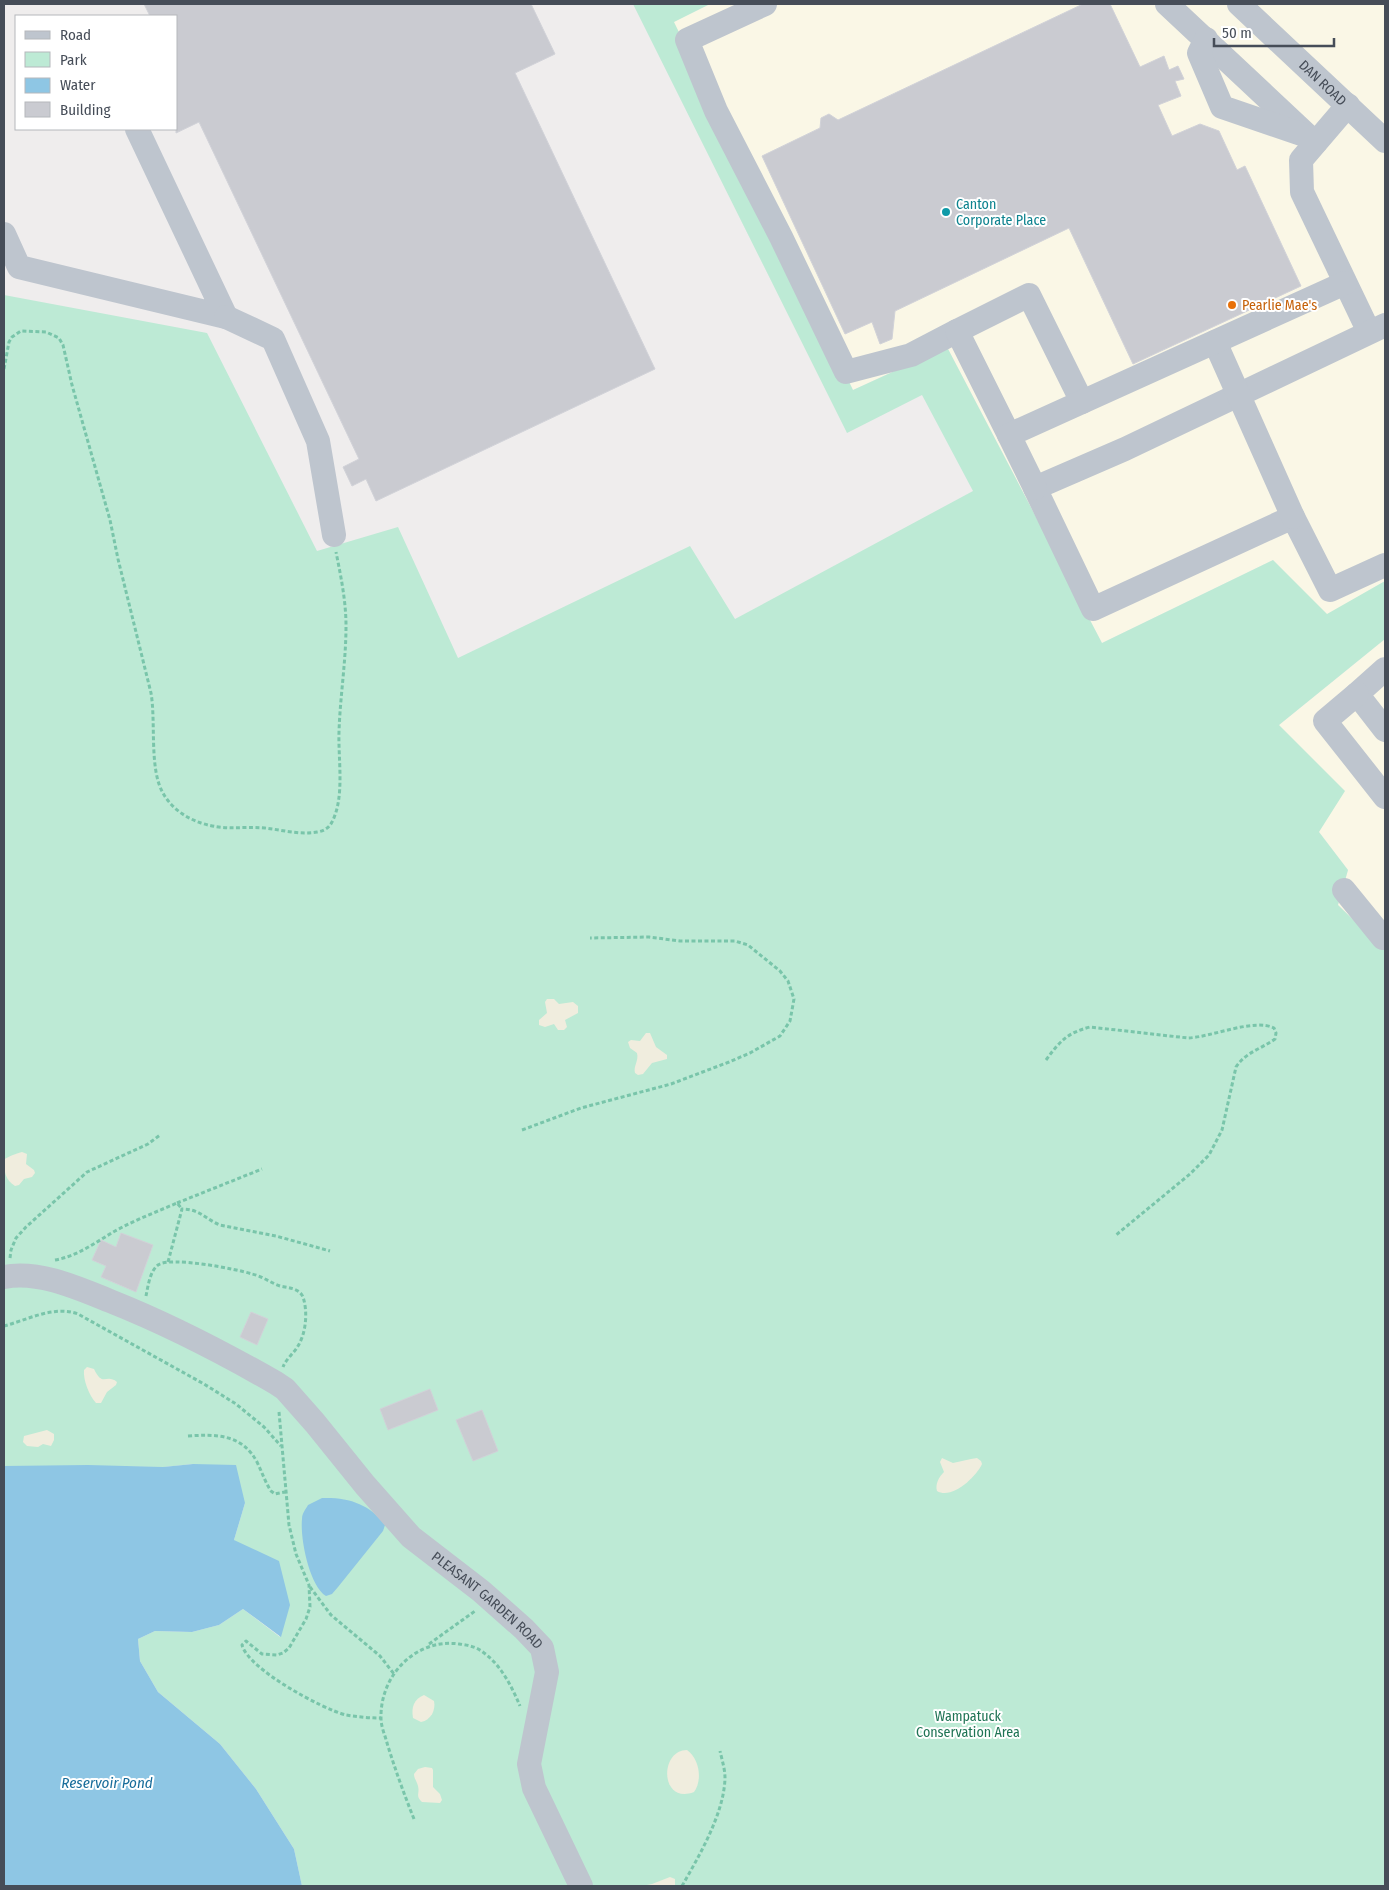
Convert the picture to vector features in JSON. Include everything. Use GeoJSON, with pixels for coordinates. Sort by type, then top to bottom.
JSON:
{"type":"FeatureCollection","features":[{"type":"Feature","properties":{"kind":"street"},"geometry":{"type":"LineString","coordinates":[[765,4],[687,40],[716,111],[781,237],[846,372],[911,356],[1029,295],[1082,402]]}},
{"type":"Feature","properties":{"kind":"street"},"geometry":{"type":"LineString","coordinates":[[1167,4],[1312,139]]}},
{"type":"Feature","properties":{"kind":"street","name":"DAN ROAD"},"geometry":{"type":"LineString","coordinates":[[1239,4],[1385,141]]}},
{"type":"Feature","properties":{"kind":"street"},"geometry":{"type":"LineString","coordinates":[[1206,39],[1199,53],[1222,107],[1312,139]]}},
{"type":"Feature","properties":{"kind":"street"},"geometry":{"type":"LineString","coordinates":[[1035,488],[1125,450],[1238,394],[1377,329],[1345,283],[1302,192],[1301,160],[1312,139],[1348,105]]}},
{"type":"Feature","properties":{"kind":"street"},"geometry":{"type":"LineString","coordinates":[[137,130],[226,317]]}},
{"type":"Feature","properties":{"kind":"street"},"geometry":{"type":"LineString","coordinates":[[4,234],[19,267],[226,317],[273,339],[318,441],[334,535]]}},
{"type":"Feature","properties":{"kind":"street"},"geometry":{"type":"LineString","coordinates":[[1009,435],[1345,283]]}},
{"type":"Feature","properties":{"kind":"street"},"geometry":{"type":"LineString","coordinates":[[958,331],[1092,609],[1293,517]]}},
{"type":"Feature","properties":{"kind":"street"},"geometry":{"type":"LineString","coordinates":[[1215,342],[1293,517],[1330,590],[1385,565]]}},
{"type":"Feature","properties":{"kind":"street"},"geometry":{"type":"LineString","coordinates":[[1385,670],[1324,721],[1385,797]]}},
{"type":"Feature","properties":{"kind":"street"},"geometry":{"type":"LineString","coordinates":[[1357,694],[1385,730]]}},
{"type":"Feature","properties":{"kind":"street"},"geometry":{"type":"LineString","coordinates":[[1344,890],[1383,938],[1385,936]]}},
{"type":"Feature","properties":{"kind":"street","name":"PLEASANT GARDEN ROAD"},"geometry":{"type":"LineString","coordinates":[[7,1270],[14,1275],[62,1282],[141,1314],[212,1347],[281,1386],[315,1423],[364,1485],[411,1537],[492,1601],[524,1629],[542,1648],[547,1672],[530,1764],[534,1788],[581,1886]]}},
{"type":"Feature","properties":{"kind":"path"},"geometry":{"type":"LineString","coordinates":[[4,369],[9,342],[12,337],[21,331],[46,332],[59,338],[63,345],[72,385],[110,520],[122,578],[151,693],[154,710],[157,778],[162,792],[168,800],[186,816],[223,829],[265,828],[307,833],[326,829],[332,823],[338,801],[339,732],[346,628],[345,600],[334,535]]}},
{"type":"Feature","properties":{"kind":"path"},"geometry":{"type":"LineString","coordinates":[[522,1130],[581,1108],[671,1084],[729,1062],[750,1053],[780,1036],[790,1021],[794,999],[788,981],[780,971],[748,945],[735,941],[680,941],[649,937],[590,938]]}},
{"type":"Feature","properties":{"kind":"path"},"geometry":{"type":"LineString","coordinates":[[1046,1060],[1062,1040],[1075,1031],[1090,1027],[1188,1038],[1258,1026],[1268,1025],[1274,1028],[1275,1039],[1249,1053],[1236,1067],[1222,1130],[1209,1155],[1190,1174],[1116,1235]]}},
{"type":"Feature","properties":{"kind":"path"},"geometry":{"type":"LineString","coordinates":[[7,1270],[11,1250],[16,1238],[87,1172],[148,1144],[160,1135]]}},
{"type":"Feature","properties":{"kind":"path"},"geometry":{"type":"LineString","coordinates":[[52,1261],[75,1255],[116,1230],[151,1213],[262,1168]]}},
{"type":"Feature","properties":{"kind":"path"},"geometry":{"type":"LineString","coordinates":[[177,1204],[182,1209],[199,1212],[220,1225],[262,1233],[330,1251]]}},
{"type":"Feature","properties":{"kind":"path"},"geometry":{"type":"LineString","coordinates":[[168,1262],[182,1209]]}},
{"type":"Feature","properties":{"kind":"path"},"geometry":{"type":"LineString","coordinates":[[141,1314],[154,1269],[159,1264],[168,1262],[210,1266],[254,1274],[280,1286],[298,1290],[306,1310],[303,1332],[299,1344],[285,1362],[281,1386],[285,1492],[289,1525],[296,1554],[309,1586],[331,1615],[380,1656],[394,1674]]}},
{"type":"Feature","properties":{"kind":"path"},"geometry":{"type":"LineString","coordinates":[[4,1326],[53,1311],[70,1311],[78,1314],[204,1384],[236,1404],[264,1427],[282,1446]]}},
{"type":"Feature","properties":{"kind":"path"},"geometry":{"type":"LineString","coordinates":[[188,1436],[206,1435],[236,1440],[251,1452],[271,1491],[275,1494],[285,1492]]}},
{"type":"Feature","properties":{"kind":"path"},"geometry":{"type":"LineString","coordinates":[[309,1586],[310,1607],[306,1619],[289,1648],[283,1653],[268,1655],[256,1651],[246,1641],[242,1645],[243,1650],[261,1669],[294,1691],[323,1706],[345,1715],[381,1718]]}},
{"type":"Feature","properties":{"kind":"path"},"geometry":{"type":"LineString","coordinates":[[414,1819],[393,1765],[381,1718],[386,1692],[394,1674],[403,1664],[471,1613],[492,1601]]}},
{"type":"Feature","properties":{"kind":"path"},"geometry":{"type":"LineString","coordinates":[[427,1646],[454,1643],[476,1648],[485,1653],[498,1666],[514,1692],[522,1710]]}},
{"type":"Feature","properties":{"kind":"path"},"geometry":{"type":"LineString","coordinates":[[682,1886],[711,1833],[721,1802],[725,1776],[720,1751]]}},
{"type":"Feature","properties":{"kind":"shaded area"},"geometry":{"type":"Polygon","coordinates":[[[710,4],[1385,4],[1385,581],[1327,615],[1273,560],[1102,643],[947,347],[853,390],[673,22],[710,4]]]}},
{"type":"Feature","properties":{"kind":"shaded area"},"geometry":{"type":"Polygon","coordinates":[[[1385,639],[1385,944],[1376,942],[1338,905],[1348,870],[1319,832],[1279,725],[1385,639]]]}},
{"type":"Feature","properties":{"kind":"green space","name":"Wampatuck Conservation Area"},"geometry":{"type":"Polygon","coordinates":[[[633,4],[710,4],[674,22],[853,390],[947,347],[1102,643],[1273,560],[1327,614],[1385,581],[1385,639],[1279,725],[1345,791],[1319,832],[1348,870],[1338,905],[1376,942],[1385,944],[1385,1886],[302,1886],[294,1849],[256,1789],[220,1744],[158,1692],[140,1661],[138,1639],[155,1631],[192,1632],[219,1625],[243,1609],[280,1637],[234,1540],[245,1503],[193,1464],[164,1467],[4,1466],[4,295],[207,333],[317,551],[398,527],[458,658],[690,546],[735,619],[973,491],[922,395],[847,433],[633,4]]]}},
{"type":"Feature","properties":{"kind":"sand"},"geometry":{"type":"Polygon","coordinates":[[[547,999],[554,999],[559,1004],[573,1002],[578,1006],[578,1013],[565,1020],[567,1027],[564,1030],[558,1030],[554,1024],[545,1027],[539,1025],[539,1020],[547,1013],[545,1002],[547,999]]]}},
{"type":"Feature","properties":{"kind":"sand"},"geometry":{"type":"Polygon","coordinates":[[[646,1033],[650,1033],[656,1047],[667,1055],[667,1059],[652,1063],[643,1074],[638,1075],[635,1073],[637,1053],[630,1048],[628,1042],[631,1040],[640,1041],[646,1033]]]}},
{"type":"Feature","properties":{"kind":"sand"},"geometry":{"type":"Polygon","coordinates":[[[22,1152],[27,1154],[26,1164],[35,1173],[32,1177],[24,1179],[19,1185],[15,1186],[6,1175],[4,1160],[22,1152]]]}},
{"type":"Feature","properties":{"kind":"sand"},"geometry":{"type":"Polygon","coordinates":[[[87,1367],[94,1369],[102,1379],[110,1379],[117,1382],[107,1392],[101,1403],[96,1403],[87,1387],[84,1370],[87,1367]]]}},
{"type":"Feature","properties":{"kind":"sand"},"geometry":{"type":"Polygon","coordinates":[[[47,1430],[54,1434],[51,1446],[43,1444],[38,1447],[27,1446],[23,1442],[24,1436],[47,1430]]]}},
{"type":"Feature","properties":{"kind":"sand"},"geometry":{"type":"Polygon","coordinates":[[[942,1458],[953,1463],[977,1458],[982,1464],[975,1475],[963,1486],[943,1493],[937,1491],[938,1481],[944,1472],[940,1462],[942,1458]]]}},
{"type":"Feature","properties":{"kind":"sand"},"geometry":{"type":"Polygon","coordinates":[[[424,1695],[434,1701],[434,1708],[430,1717],[421,1722],[413,1718],[412,1710],[416,1701],[424,1695]]]}},
{"type":"Feature","properties":{"kind":"sand"},"geometry":{"type":"Polygon","coordinates":[[[687,1750],[697,1764],[699,1776],[694,1792],[683,1794],[675,1791],[669,1784],[667,1776],[672,1758],[678,1752],[687,1750]]]}},
{"type":"Feature","properties":{"kind":"sand"},"geometry":{"type":"Polygon","coordinates":[[[432,1768],[433,1770],[433,1787],[440,1794],[442,1800],[440,1803],[422,1802],[418,1796],[418,1786],[414,1774],[418,1769],[432,1768]]]}},
{"type":"Feature","properties":{"kind":"sand"},"geometry":{"type":"Polygon","coordinates":[[[670,1877],[675,1879],[675,1886],[642,1886],[652,1884],[670,1877]]]}},
{"type":"Feature","properties":{"kind":"water","name":"Reservoir Pond"},"geometry":{"type":"Polygon","coordinates":[[[193,1464],[236,1465],[245,1503],[234,1540],[279,1561],[290,1605],[281,1637],[243,1609],[219,1625],[192,1632],[155,1631],[138,1639],[140,1661],[158,1692],[220,1744],[256,1789],[294,1849],[302,1886],[4,1886],[4,1466],[88,1465],[163,1467],[193,1464]]]}},
{"type":"Feature","properties":{"kind":"water"},"geometry":{"type":"Polygon","coordinates":[[[322,1498],[341,1499],[358,1503],[372,1512],[385,1525],[383,1531],[338,1587],[332,1594],[326,1596],[320,1590],[310,1572],[304,1549],[302,1527],[303,1515],[308,1505],[322,1498]]]}},
{"type":"Feature","properties":{"kind":"building"},"geometry":{"type":"Polygon","coordinates":[[[144,4],[531,4],[555,54],[515,73],[655,369],[376,501],[366,479],[352,486],[343,467],[359,459],[199,122],[176,133],[176,130],[178,130],[178,15],[150,15],[144,4]]]}},
{"type":"Feature","properties":{"kind":"building","name":"Canton Corporate Place"},"geometry":{"type":"Polygon","coordinates":[[[1083,4],[1110,4],[1140,67],[1164,56],[1169,70],[1178,66],[1184,79],[1175,81],[1181,96],[1158,105],[1172,136],[1200,124],[1219,131],[1237,170],[1245,166],[1301,286],[1133,364],[1069,228],[895,311],[892,339],[880,344],[872,322],[845,334],[762,156],[820,128],[821,118],[829,114],[838,120],[1083,4]]]}},
{"type":"Feature","properties":{"kind":"building"},"geometry":{"type":"Polygon","coordinates":[[[121,1233],[153,1245],[136,1292],[101,1277],[106,1266],[92,1260],[101,1240],[116,1247],[121,1233]]]}},
{"type":"Feature","properties":{"kind":"building"},"geometry":{"type":"Polygon","coordinates":[[[251,1312],[268,1319],[257,1345],[240,1337],[251,1312]]]}},
{"type":"Feature","properties":{"kind":"building"},"geometry":{"type":"Polygon","coordinates":[[[430,1389],[438,1410],[388,1430],[380,1409],[430,1389]]]}},
{"type":"Feature","properties":{"kind":"building"},"geometry":{"type":"Polygon","coordinates":[[[482,1410],[498,1451],[473,1461],[456,1420],[482,1410]]]}},
{"type":"Feature","properties":{"kind":"place","name":"Canton Corporate Place"},"geometry":{"type":"Point","coordinates":[946,212]}},
{"type":"Feature","properties":{"kind":"place","name":"Pearlie Mae's"},"geometry":{"type":"Point","coordinates":[1232,305]}}]}
